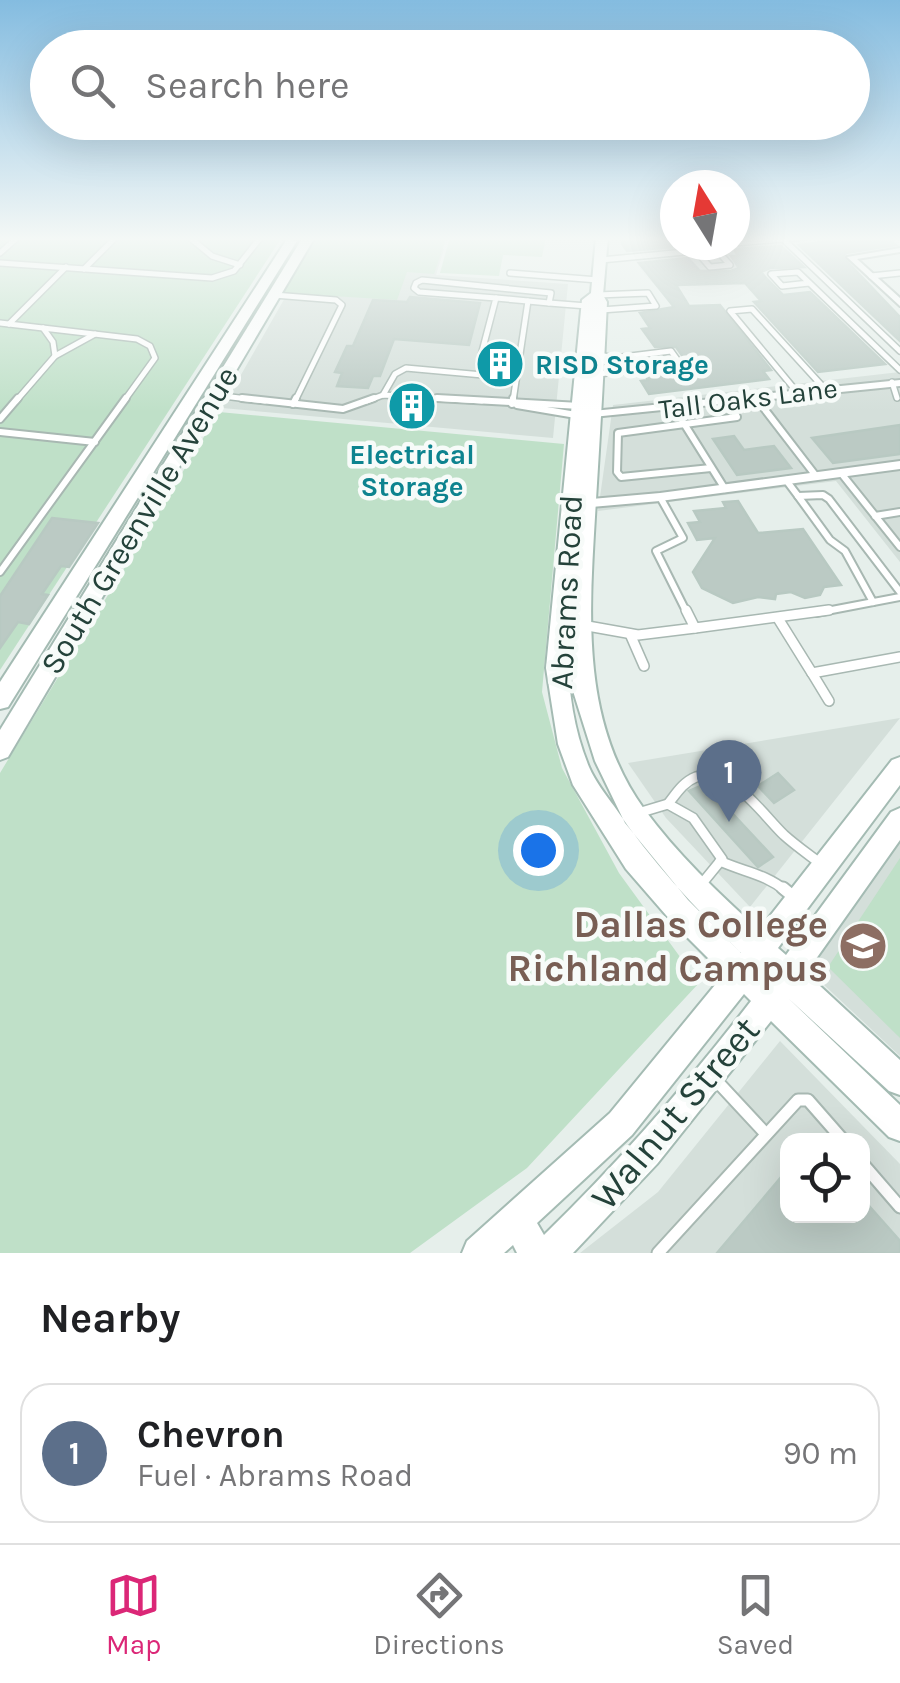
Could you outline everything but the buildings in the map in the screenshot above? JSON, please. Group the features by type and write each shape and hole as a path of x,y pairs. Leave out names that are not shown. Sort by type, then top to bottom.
{"main road":[{"name":"South Greenville Avenue","path":"0,750 205,394 257,295"},
{"name":"South Greenville Avenue","path":"0,700 274,295"},
{"name":"Abrams Road","path":"585,412 598,374 596,298"},
{"name":"Abrams Road","path":"596,298 569,623 558,695 581,777 635,860 681,914 751,962"},
{"name":"Abrams Road","path":"569,623 584,692 606,760 634,815 751,962 900,1126"},
{"name":"Walnut Street","path":"479,1253 621,1124 900,767"},
{"name":"Walnut Street","path":"549,1253 637,1167 778,988 900,820"},
{"name":"Abrams Road","path":"778,988 900,1080"},
{"path":"517,1222 536,1253"}],"street":[{"name":"Tall Oaks Lane","path":"585,412 896,382"},
{"path":"578,504 900,465"}],"lane":[{"path":"4,323 34,295"},
{"path":"280,295 336,300 342,306 293,404"},
{"path":"475,295 548,303 622,295"},
{"path":"548,303 550,295"},
{"path":"587,295 656,306 650,295"},
{"path":"823,295 900,370"},
{"path":"841,295 900,352"},
{"path":"479,363 496,298"},
{"path":"512,404 528,300"},
{"path":"797,392 730,311 752,308 824,389"},
{"path":"0,572 155,358 150,346 138,339 4,323"},
{"path":"43,328 51,337 56,356"},
{"path":"0,420 56,356 95,334"},
{"path":"598,374 681,365 670,351 614,358 599,355"},
{"path":"383,394 396,374 406,368 516,378"},
{"path":"896,382 897,398"},
{"path":"205,394 343,409 383,394 585,412"},
{"path":"755,397 816,476"},
{"path":"711,468 628,479 618,474 619,432 737,417 728,400"},
{"path":"672,406 724,488"},
{"path":"0,432 94,442"},
{"path":"841,473 900,547"},
{"path":"786,480 830,540 844,551 873,602"},
{"path":"569,623 655,635 780,620 900,594 829,499 823,495 798,496"},
{"path":"660,497 682,538 656,551 696,628"},
{"path":"876,516 900,512"},
{"path":"780,620 828,701"},
{"path":"630,634 644,666"},
{"path":"812,673 900,657"},
{"path":"634,815 668,804 680,784 690,778 701,774 722,778 740,789 784,835 824,867"},
{"path":"668,804 692,818 721,856 697,891"},
{"path":"720,861 744,872 768,876 798,900"},
{"path":"711,1074 766,1134"},
{"path":"658,1253 798,1100 808,1100 837,1133"},
{"path":"870,1172 900,1206"}],"shaded area":[{"path":"286,295 567,295 553,438 222,408"},
{"path":"900,372 900,562 836,481 598,511 613,405"},
{"path":"900,718 750,907 666,818 628,763"},
{"name":"Dallas College Richland Campus","path":"900,839 900,1056 822,983 816,964 834,928"},
{"path":"780,1041 870,1133 780,1133 780,1223 870,1223 870,1133 900,1164 900,1253 580,1253 658,1192"}],"green space":[{"path":"0,295 244,295 0,670"},
{"path":"323,295 399,295 397,300"},
{"path":"219,412 564,444 542,692 562,768 619,873 699,983 527,1168 410,1253 0,1253 0,773"},
{"name":"Dallas College Richland Campus","path":"900,858 900,1038 828,967"}],"place":[{"name":"RISD Storage","path":"500,364"},
{"name":"Electrical Storage","path":"412,406"},
{"name":"Chevron","path":"729,822"},
{"name":"Dallas College Richland Campus","path":"863,946"}]}
